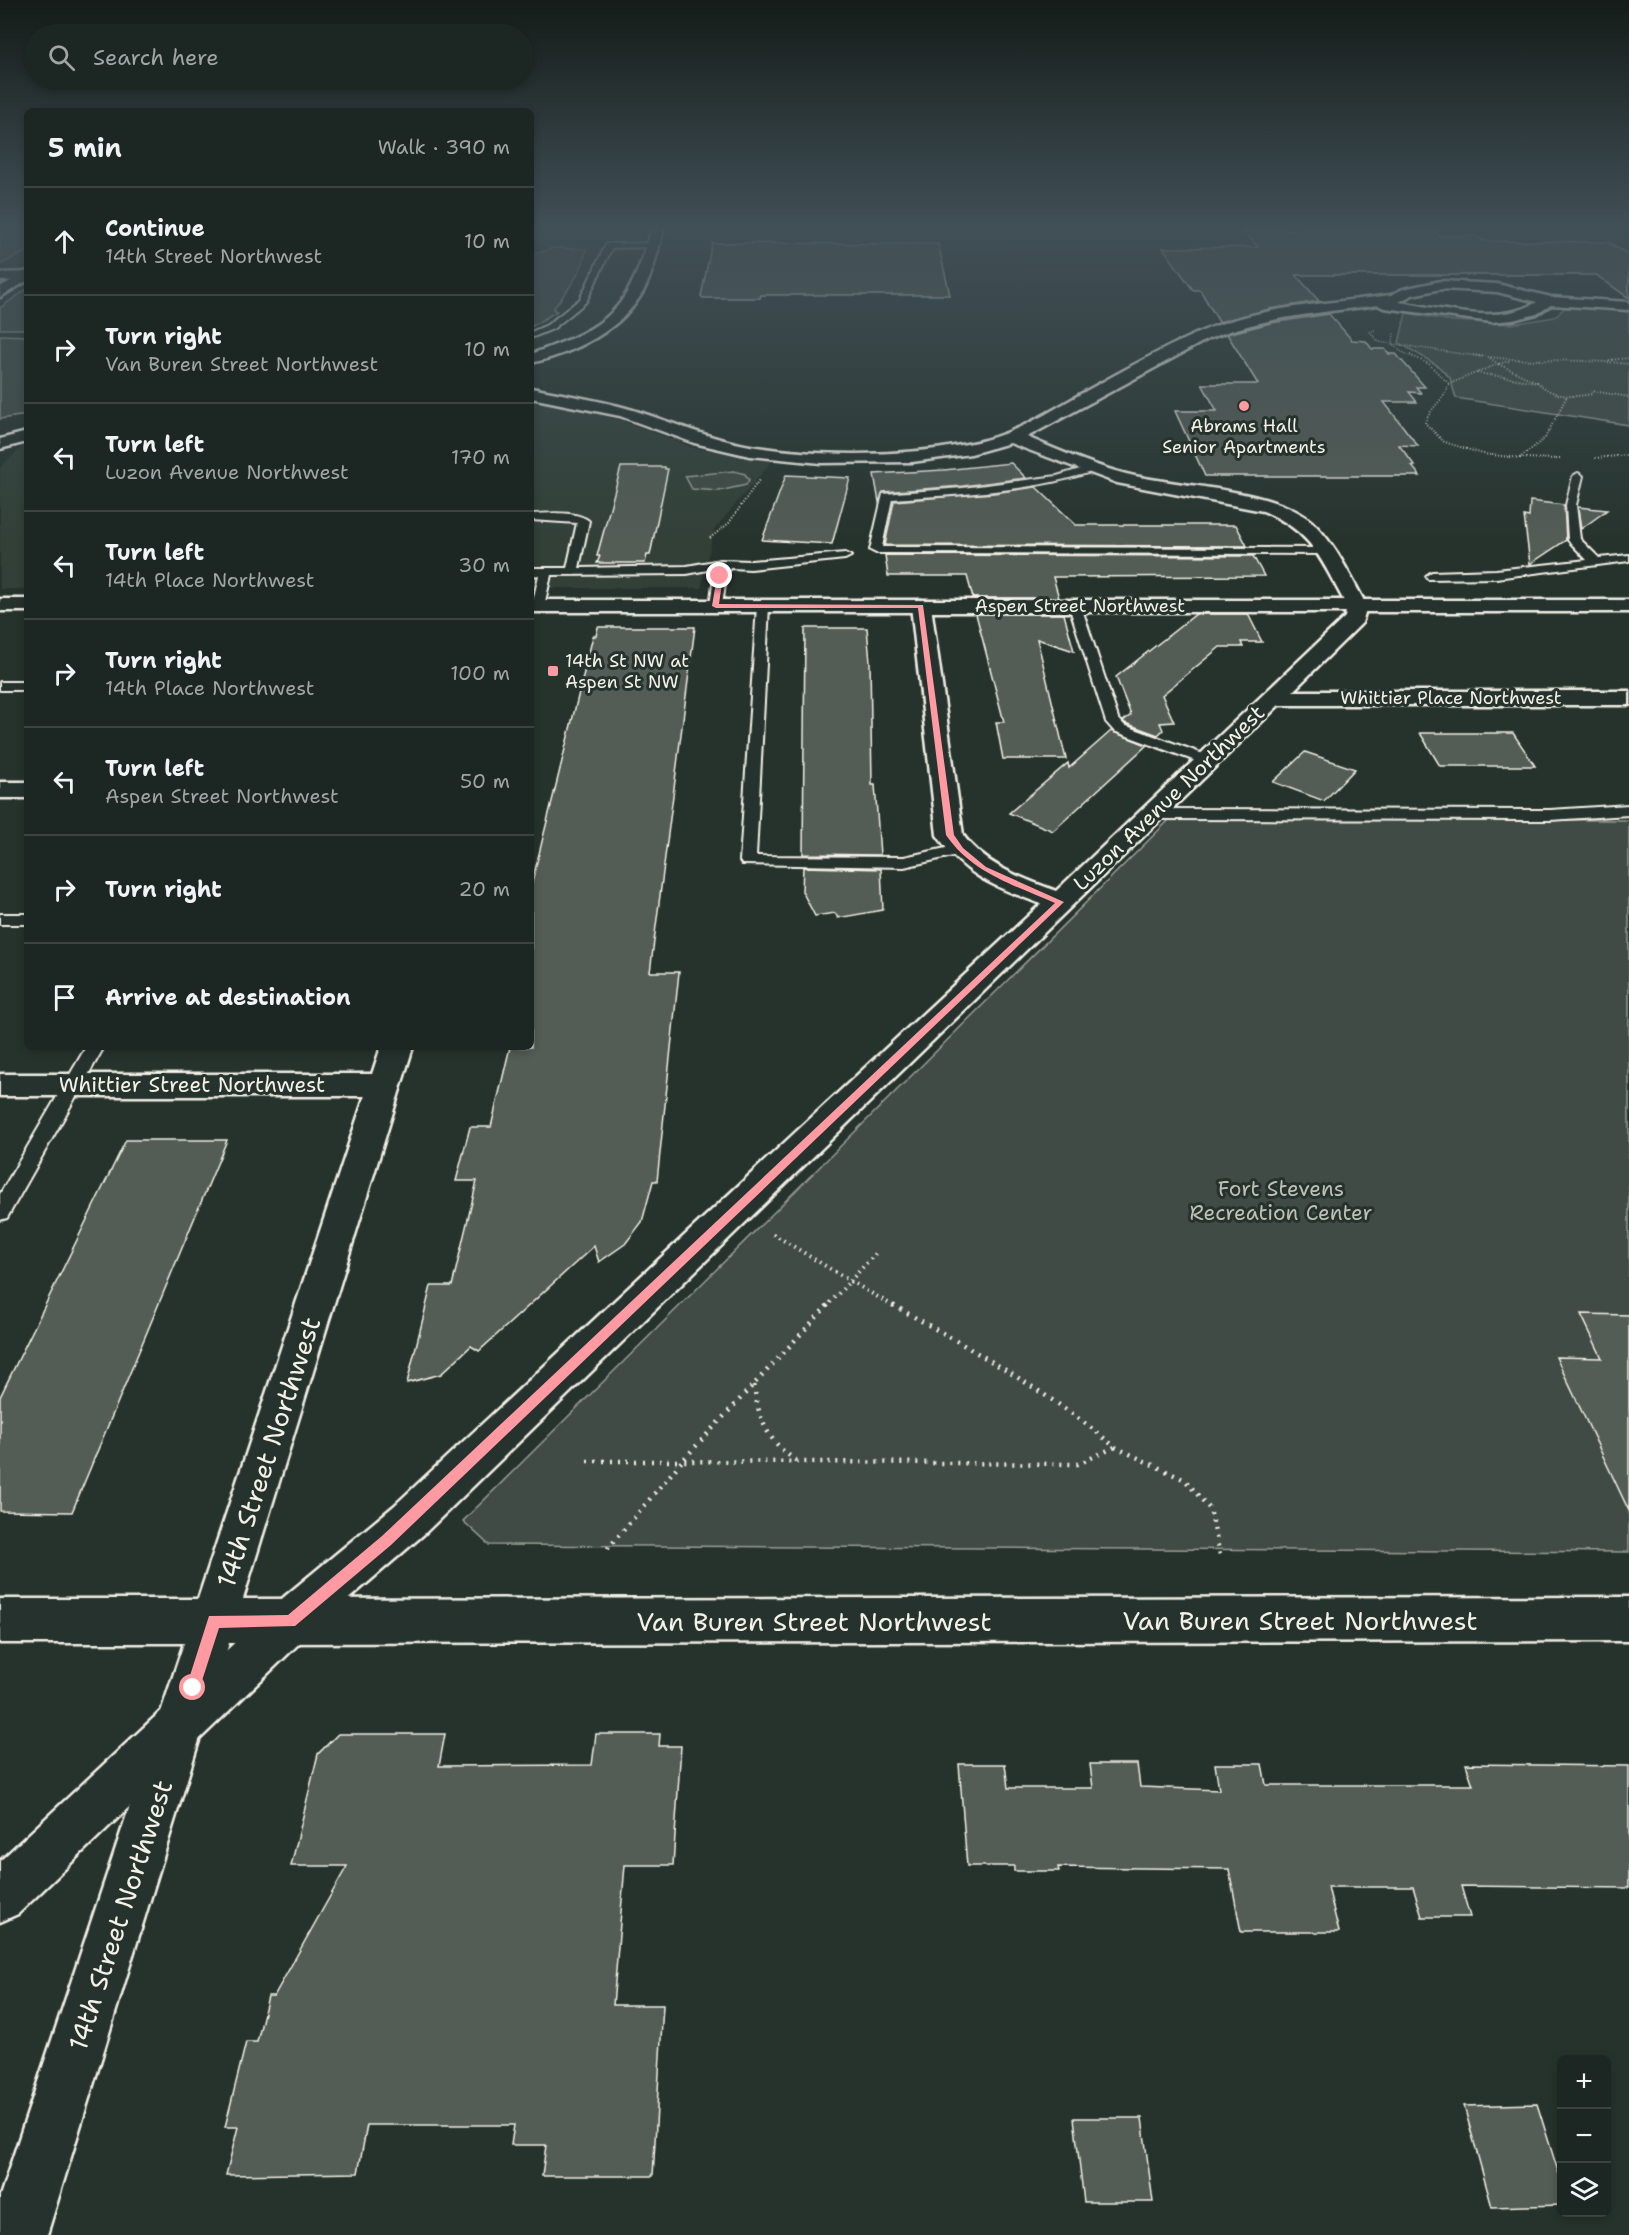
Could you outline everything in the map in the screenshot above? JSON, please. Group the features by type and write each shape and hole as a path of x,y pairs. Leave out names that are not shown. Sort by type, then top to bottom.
{"street":[{"path":"534,358 594,332"},
{"path":"534,393 572,399 626,413 717,444 798,457 848,459 912,457 971,449 1027,432 1087,397 1213,332"},
{"path":"1011,437 1090,469 1152,485 1247,502 1280,512 1304,525 1324,551 1357,606"},
{"path":"0,444 24,438"},
{"path":"0,605 24,605"},
{"name":"Aspen Street Northwest","path":"535,606 1629,606"},
{"path":"921,606 948,827 954,843 991,873 1060,902"},
{"name":"Luzon Avenue Northwest","path":"0,1896 290,1621 409,1520 1209,761 1355,619 1357,606"},
{"name":"Whittier Place Northwest","path":"1273,698 1629,698"},
{"path":"0,790 24,790"},
{"name":"Whittier Street Northwest","path":"0,1085 74,1085 391,1066"},
{"name":"14th Street Northwest","path":"17,2235 391,1066"},
{"name":"Van Buren Street Northwest","path":"0,1621 1629,1619"}],"lane":[{"path":"1090,469 1058,479 963,491 887,496 876,550 1324,551"},
{"path":"1578,476 1571,505 1574,540 1597,563"},
{"path":"534,517 574,518 583,521 572,572"},
{"path":"534,572 687,570 726,564 751,565 845,556"},
{"path":"1432,576 1496,574 1629,558"},
{"path":"716,606 720,576 726,564"},
{"path":"535,606 546,573"},
{"path":"763,606 748,861 904,862 960,850"},
{"path":"1075,606 1111,719 1119,728 1209,761"},
{"path":"0,686 24,686"},
{"path":"1153,814 1550,815 1629,810"},
{"path":"0,919 24,919"},
{"path":"0,1212 93,1050"}],"path":[{"path":"1449,384 1429,364 1400,351 1393,344 1511,361 1629,358"},
{"path":"1490,358 1537,382 1542,388 1566,396 1592,394 1593,391 1629,397"},
{"path":"1602,360 1629,364"},
{"path":"1449,384 1511,361"},
{"path":"1476,373 1537,382"},
{"path":"1449,384 1448,394 1426,415 1425,423 1444,442 1483,454 1562,459"},
{"path":"1520,458 1545,438 1566,396"},
{"path":"1590,458 1629,456"},
{"path":"703,542 729,523 760,479"},
{"path":"772,1234 956,1341 1079,1417 1115,1447 1185,1480 1210,1509 1220,1555"},
{"path":"605,1552 682,1461 878,1251"},
{"path":"754,1384 755,1400 764,1428 782,1450 800,1462"},
{"path":"587,1461 1078,1464 1115,1447"}],"shaded area":[{"path":"534,401 620,420 694,448 772,461 714,530 701,588 534,588"},
{"path":"24,447 24,589 0,589 0,467"}],"green space":[{"path":"1401,332 1629,332 1629,425 1456,398 1450,378 1437,365 1399,343"},
{"path":"0,335 24,336 24,415 0,419"},
{"path":"734,471 745,474 749,480 746,485 719,491 692,489 685,476"},
{"name":"Fort Stevens Recreation Center","path":"1170,819 1629,820 1629,1552 489,1545 463,1521"}],"building":[{"name":"Abrams Hall Senior Apartments","path":"1345,332 1352,340 1366,341 1372,349 1385,349 1389,354 1396,354 1425,387 1416,387 1421,393 1409,392 1417,402 1384,402 1418,446 1399,445 1420,476 1205,476 1175,411 1217,411 1202,384 1258,384 1227,334"},
{"path":"1011,463 1026,478 963,486 883,492 879,502 874,474"},
{"path":"621,467 665,467 668,469 650,555 647,555 645,563 597,563 600,556 597,556"},
{"path":"786,475 850,478 832,544 762,540"},
{"path":"1036,487 1076,525 1236,525 1247,546 885,545 894,501 994,493"},
{"path":"1530,501 1564,505 1566,540 1530,564 1524,516 1529,517"},
{"path":"1578,507 1607,510 1581,529"},
{"path":"885,555 1253,556 1264,576 1053,577 1059,598 973,598 967,576 888,576"},
{"path":"976,614 1064,614 1074,651 1037,639 1066,759 1003,759 996,722 1004,722"},
{"path":"1196,614 1248,614 1262,642 1241,642 1243,647 1220,647 1162,695 1174,722 1160,723 1163,730 1158,735 1125,723 1123,721 1131,715 1116,677"},
{"path":"598,627 695,627 650,972 679,972 657,1181 653,1181 642,1222 625,1244 599,1262 594,1246 479,1351 471,1346 441,1374 407,1383 431,1286 452,1286 477,1181 456,1181 470,1127 491,1127 509,1050 534,1050 534,874 593,636 596,636"},
{"path":"805,628 867,628 870,662 872,785 875,785 880,855 803,854"},
{"path":"1111,731 1147,745 1053,831 1009,813 1068,763 1069,768"},
{"path":"1420,733 1513,733 1535,766 1440,766"},
{"path":"1305,752 1355,769 1324,801 1273,782"},
{"path":"803,867 881,869 883,910 838,918 835,913 815,916 802,891"},
{"path":"126,1140 227,1140 72,1512 0,1511 0,1397"},
{"path":"1581,1314 1629,1315 1629,1511 1556,1357 1602,1358"},
{"path":"338,1734 445,1734 439,1766 592,1765 596,1734 660,1734 659,1746 681,1746 673,1865 625,1865 613,2005 663,2005 653,2176 542,2176 546,2145 511,2145 514,2125 367,2125 358,2173 226,2175 238,2127 225,2127 246,2042 257,2042 268,1996 274,1996 347,1866 291,1866 318,1754"},
{"path":"959,1764 1005,1764 1008,1788 1093,1788 1090,1764 1137,1764 1140,1787 1219,1790 1215,1764 1262,1764 1266,1785 1473,1785 1466,1764 1629,1766 1629,1888 1461,1886 1470,1917 1422,1917 1413,1887 1328,1887 1339,1932 1241,1932 1229,1869 1058,1867 1059,1871 1014,1871 1014,1866 967,1866"},
{"path":"1537,2104 1557,2168 1557,2205 1492,2207 1464,2106"},
{"path":"1074,2118 1142,2118 1153,2202 1084,2202"}],"place":[{"name":"Abrams Hall Senior Apartments","path":"1244,406"},
{"name":"14th St NW at Aspen St NW","path":"553,671"}],"route":[{"path":"193,1688 214,1621 290,1621 387,1541 1060,902 1000,878 983,868 968,858 950,835 921,606 716,606 720,576"}]}
